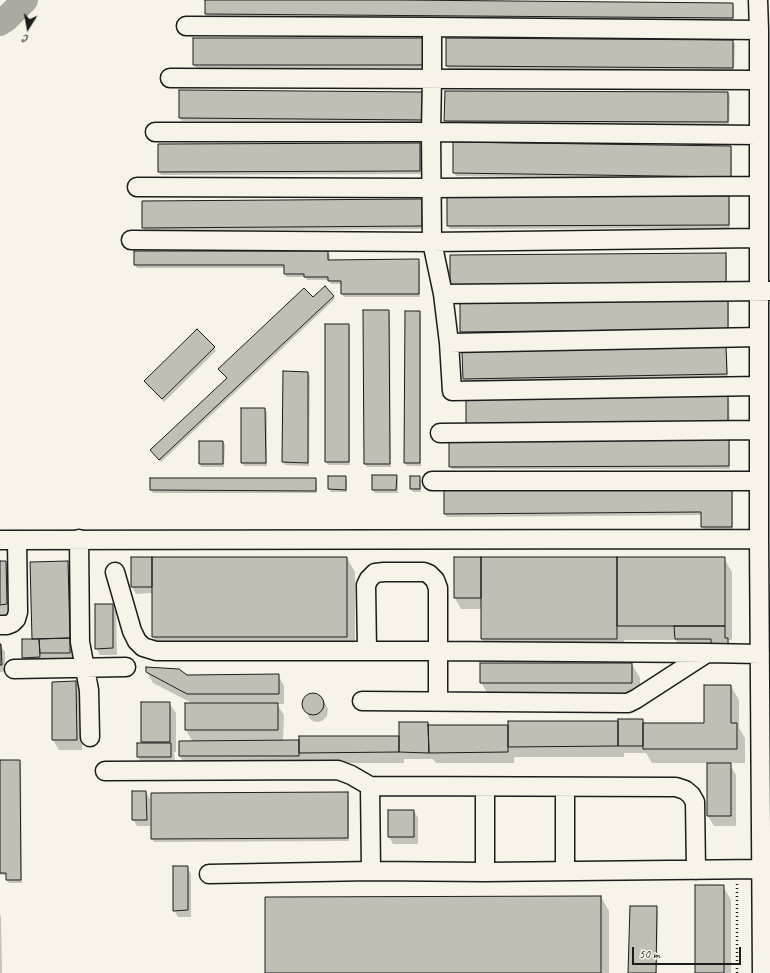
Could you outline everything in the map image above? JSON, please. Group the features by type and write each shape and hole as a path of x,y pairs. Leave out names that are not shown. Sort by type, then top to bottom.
{"street":[{"path":"758,0 759,186 764,291 759,337 759,539 765,616 763,646 762,973"},
{"path":"186,26 758,30"},
{"path":"432,27 432,242 442,294 449,343 452,390 759,386"},
{"path":"170,78 758,80"},
{"path":"155,132 431,132 759,135"},
{"path":"137,187 431,188 759,186"},
{"path":"131,240 432,242 762,232"},
{"path":"442,294 764,291"},
{"path":"449,343 759,337"},
{"path":"440,433 759,430"},
{"path":"432,481 759,481"},
{"path":"0,625 12,623 16,619 18,612 9,540 759,539"},
{"path":"79,540 80,642 89,690 90,737"},
{"path":"115,572 132,631 137,641 143,647 156,651 438,651 707,654 763,646"},
{"path":"367,651 366,585 369,579 375,573 384,572 424,572 430,574 435,580 438,588 438,701"},
{"path":"362,701 628,703 707,654"},
{"path":"14,668 126,667"},
{"path":"105,770 338,770 351,775 370,786 676,787 685,790 691,795 695,802 696,870"},
{"path":"370,786 371,871"},
{"path":"485,787 485,872"},
{"path":"565,787 565,871"},
{"path":"209,874 371,871 485,872 762,869"}],"path":[{"path":"737,870 737,973"}],"building":[{"path":"205,0 733,3 733,18 205,14"},
{"path":"193,38 424,38 424,65 193,65"},
{"path":"446,38 733,40 733,68 446,66"},
{"path":"179,90 424,92 424,120 179,118"},
{"path":"445,91 728,92 728,122 444,121"},
{"path":"453,142 731,146 731,177 453,173"},
{"path":"420,143 420,171 158,172 158,144"},
{"path":"729,196 729,225 447,226 447,197"},
{"path":"422,199 422,226 142,228 142,201"},
{"path":"134,251 328,251 328,260 419,259 419,294 341,294 341,281 328,281 328,277 304,277 304,274 284,274 284,265 134,265"},
{"path":"726,253 726,284 450,287 450,255"},
{"path":"325,286 334,296 159,460 150,450 227,378 218,369 304,288 313,297"},
{"path":"728,299 728,329 460,332 460,302"},
{"path":"363,310 389,310 390,464 364,464"},
{"path":"405,311 420,311 420,463 404,463"},
{"path":"325,324 349,324 349,462 325,462"},
{"path":"197,329 215,347 162,399 144,381"},
{"path":"726,347 727,374 463,379 462,352"},
{"path":"283,371 308,372 308,463 282,462"},
{"path":"728,394 728,422 466,425 466,397"},
{"path":"241,408 265,408 266,463 241,463"},
{"path":"449,438 729,438 729,466 449,467"},
{"path":"199,441 223,441 223,464 199,464"},
{"path":"372,475 397,475 396,490 372,490"},
{"path":"328,476 346,476 346,490 328,489"},
{"path":"410,476 420,476 420,489 410,489"},
{"path":"150,478 316,478 316,491 150,490"},
{"path":"732,485 732,527 701,527 701,512 444,514 444,487"},
{"path":"131,557 152,557 152,587 131,587"},
{"path":"152,557 347,557 347,637 152,637"},
{"path":"454,557 481,557 481,598 454,598"},
{"path":"481,557 617,557 617,639 481,639"},
{"path":"617,557 725,557 725,626 617,626"},
{"path":"0,561 6,561 7,604 0,605"},
{"path":"68,561 70,638 32,639 30,562"},
{"path":"95,604 113,604 113,648 95,649"},
{"path":"674,626 725,626 725,638 728,638 728,646 711,646 711,639 675,639"},
{"path":"70,638 70,653 40,653 39,639"},
{"path":"22,639 39,639 40,657 22,658"},
{"path":"1,644 2,665 0,665"},
{"path":"480,663 632,663 632,683 480,683"},
{"path":"146,667 179,669 187,675 279,674 279,694 187,694 146,672"},
{"path":"76,681 77,740 52,740 52,682"},
{"path":"704,685 731,685 731,723 737,723 737,749 643,749 643,723 704,723"},
{"path":"309,693 317,693 324,700 324,708 317,715 309,715 302,708 302,700"},
{"path":"141,702 170,702 170,742 141,742"},
{"path":"185,703 278,703 278,730 185,730"},
{"path":"618,719 643,719 643,746 618,746"},
{"path":"508,721 618,721 618,746 508,747"},
{"path":"399,722 428,722 429,753 399,752"},
{"path":"428,725 508,725 508,752 429,753"},
{"path":"299,736 399,736 399,752 299,753"},
{"path":"299,740 299,756 179,756 179,741"},
{"path":"137,743 171,743 171,757 137,757"},
{"path":"0,760 20,760 21,880 6,880 6,873 0,873"},
{"path":"707,763 731,763 731,816 707,816"},
{"path":"132,791 146,791 147,820 132,820"},
{"path":"348,792 348,838 151,839 151,793"},
{"path":"388,810 414,810 414,837 388,837"},
{"path":"173,866 188,866 188,910 173,911"},
{"path":"695,885 724,885 724,973 695,973"},
{"path":"601,896 601,973 265,973 265,897"},
{"path":"630,906 657,906 656,973 628,973"}],"waterway":[{"path":"0,23 25,0"}]}
